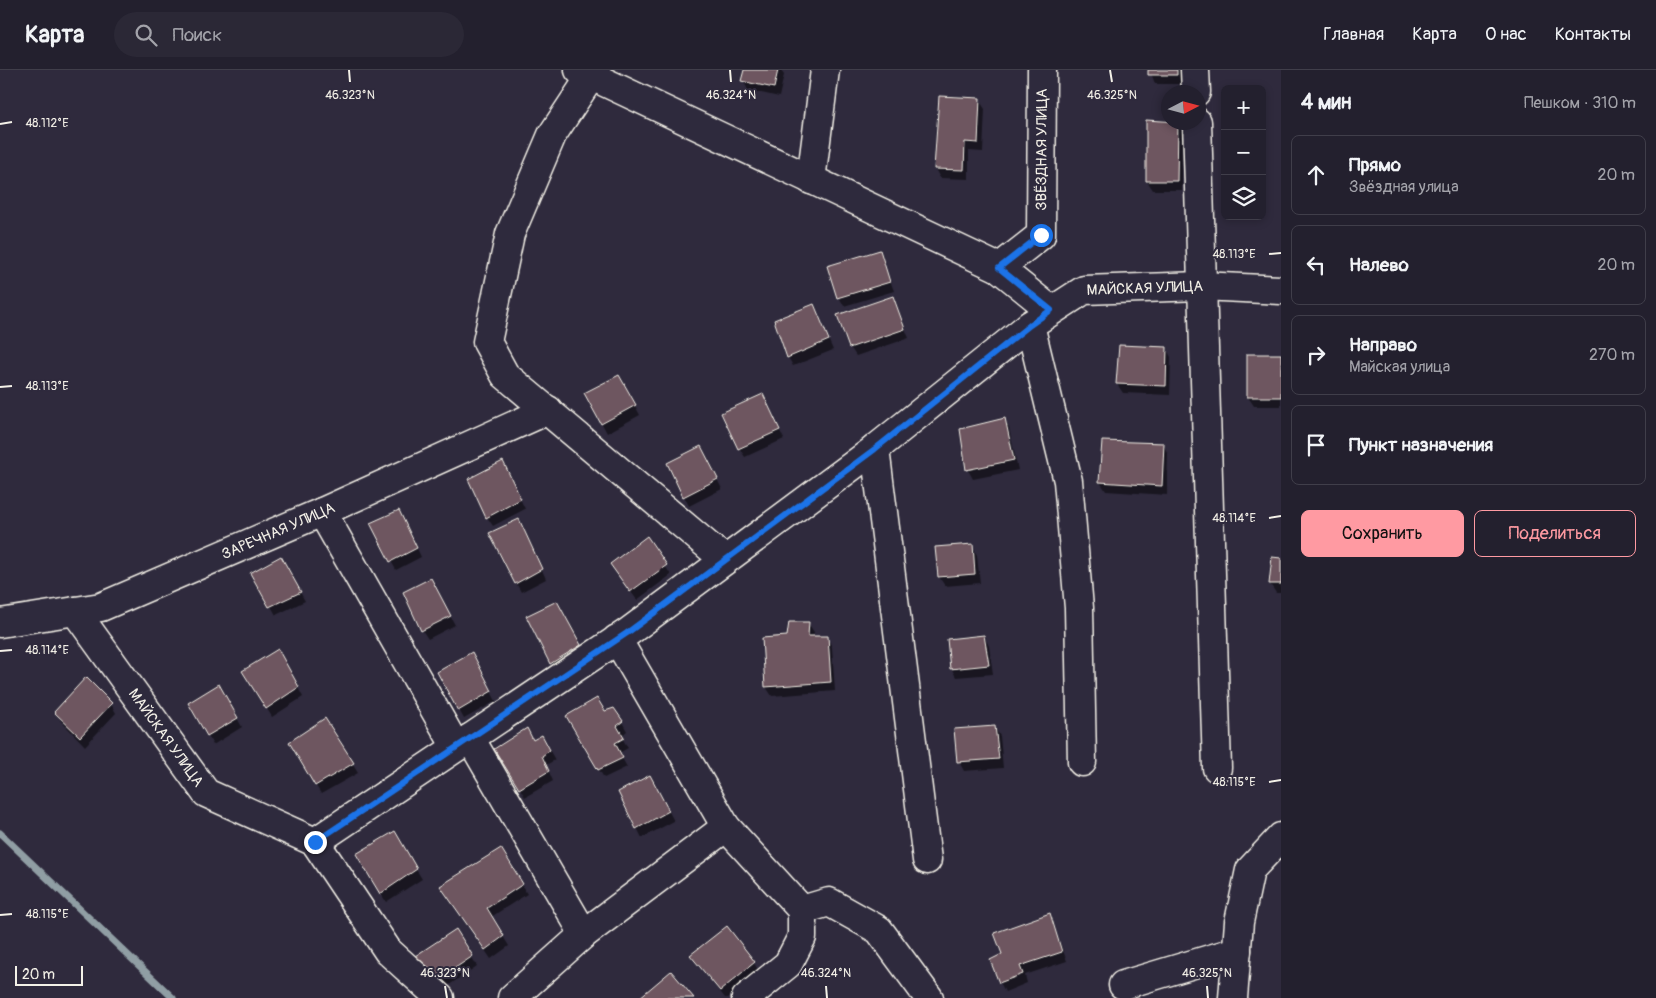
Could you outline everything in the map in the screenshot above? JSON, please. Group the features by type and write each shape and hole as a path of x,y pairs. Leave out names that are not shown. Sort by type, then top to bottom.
{"street":[{"path":"811,180 825,70"},
{"name":"ЗВЁЗДНАЯ УЛИЦА","path":"999,268 1041,235 1042,70"},
{"path":"1196,70 1196,85"},
{"path":"725,560 505,375 487,342 510,234 552,135 588,72 999,268 1040,318 1068,481 1079,608 1082,762"},
{"path":"1197,130 1217,768"},
{"name":"МАЙСКАЯ УЛИЦА","path":"76,611 206,793 315,842 618,639 875,449 1040,318 1084,290 1201,286 1281,290"},
{"name":"ЗАРЕЧНАЯ УЛИЦА","path":"0,624 101,607 322,512 548,410"},
{"path":"875,449 927,860"},
{"path":"322,512 463,742 584,934"},
{"path":"618,639 726,827 802,910 802,937 788,964 746,998"},
{"path":"512,998 584,934 726,827"},
{"path":"1233,998 1239,922 1250,870 1281,837"},
{"path":"315,842 388,951 440,998"},
{"path":"802,910 829,902 879,930 929,998"},
{"path":"1123,985 1236,950"}],"building":[{"path":"744,70 778,70 774,88 741,81"},
{"path":"1148,70 1177,70 1177,75 1148,75"},
{"path":"939,96 980,98 978,143 965,142 964,170 934,169"},
{"path":"1146,120 1161,121 1161,130 1178,130 1177,181 1146,181"},
{"path":"880,250 890,282 837,298 827,266"},
{"path":"893,296 905,329 849,348 837,315"},
{"path":"814,304 829,340 787,358 774,320"},
{"path":"1119,345 1167,347 1166,386 1116,384"},
{"path":"1247,354 1281,354 1281,397 1247,397"},
{"path":"619,375 636,405 601,424 584,393"},
{"path":"763,394 780,430 738,449 721,413"},
{"path":"1005,418 1014,460 966,470 960,429"},
{"path":"1102,441 1164,443 1162,486 1099,482"},
{"path":"701,446 718,479 683,497 667,463"},
{"path":"503,461 521,499 486,518 468,479"},
{"path":"399,510 417,548 390,562 370,523"},
{"path":"519,519 542,569 515,584 489,533"},
{"path":"647,536 667,565 630,592 610,564"},
{"path":"973,544 975,574 938,577 935,547"},
{"path":"281,556 301,592 269,607 250,573"},
{"path":"1272,557 1281,558 1281,584 1269,584"},
{"path":"431,578 451,616 421,631 403,592"},
{"path":"557,601 581,645 550,664 526,616"},
{"path":"789,622 809,622 808,636 828,636 831,682 765,687 762,638 787,636"},
{"path":"984,635 989,665 950,669 947,639"},
{"path":"278,649 299,687 266,709 242,671"},
{"path":"472,652 492,691 458,711 437,672"},
{"path":"86,677 112,703 80,737 54,712"},
{"path":"219,684 238,718 207,736 188,703"},
{"path":"597,698 605,711 614,708 623,721 617,726 624,738 615,743 623,758 598,770 566,716"},
{"path":"325,718 354,763 315,786 289,742"},
{"path":"995,726 999,759 957,762 954,729"},
{"path":"527,728 533,740 542,735 550,750 542,756 549,771 519,789 494,749"},
{"path":"650,775 669,811 636,829 618,792"},
{"path":"395,831 417,869 380,894 356,854"},
{"path":"501,848 523,884 487,908 504,936 485,950 440,886"},
{"path":"1050,913 1062,952 1020,966 1023,974 999,983 990,960 1002,954 994,933"},
{"path":"727,926 755,962 720,991 690,955"},
{"path":"456,929 473,956 433,983 415,956"},
{"path":"671,971 694,998 639,998"}],"waterway":[{"path":"0,833 173,998"}],"route":[{"path":"315,842 627,633 875,449 1051,310 999,268 1041,235"}]}
